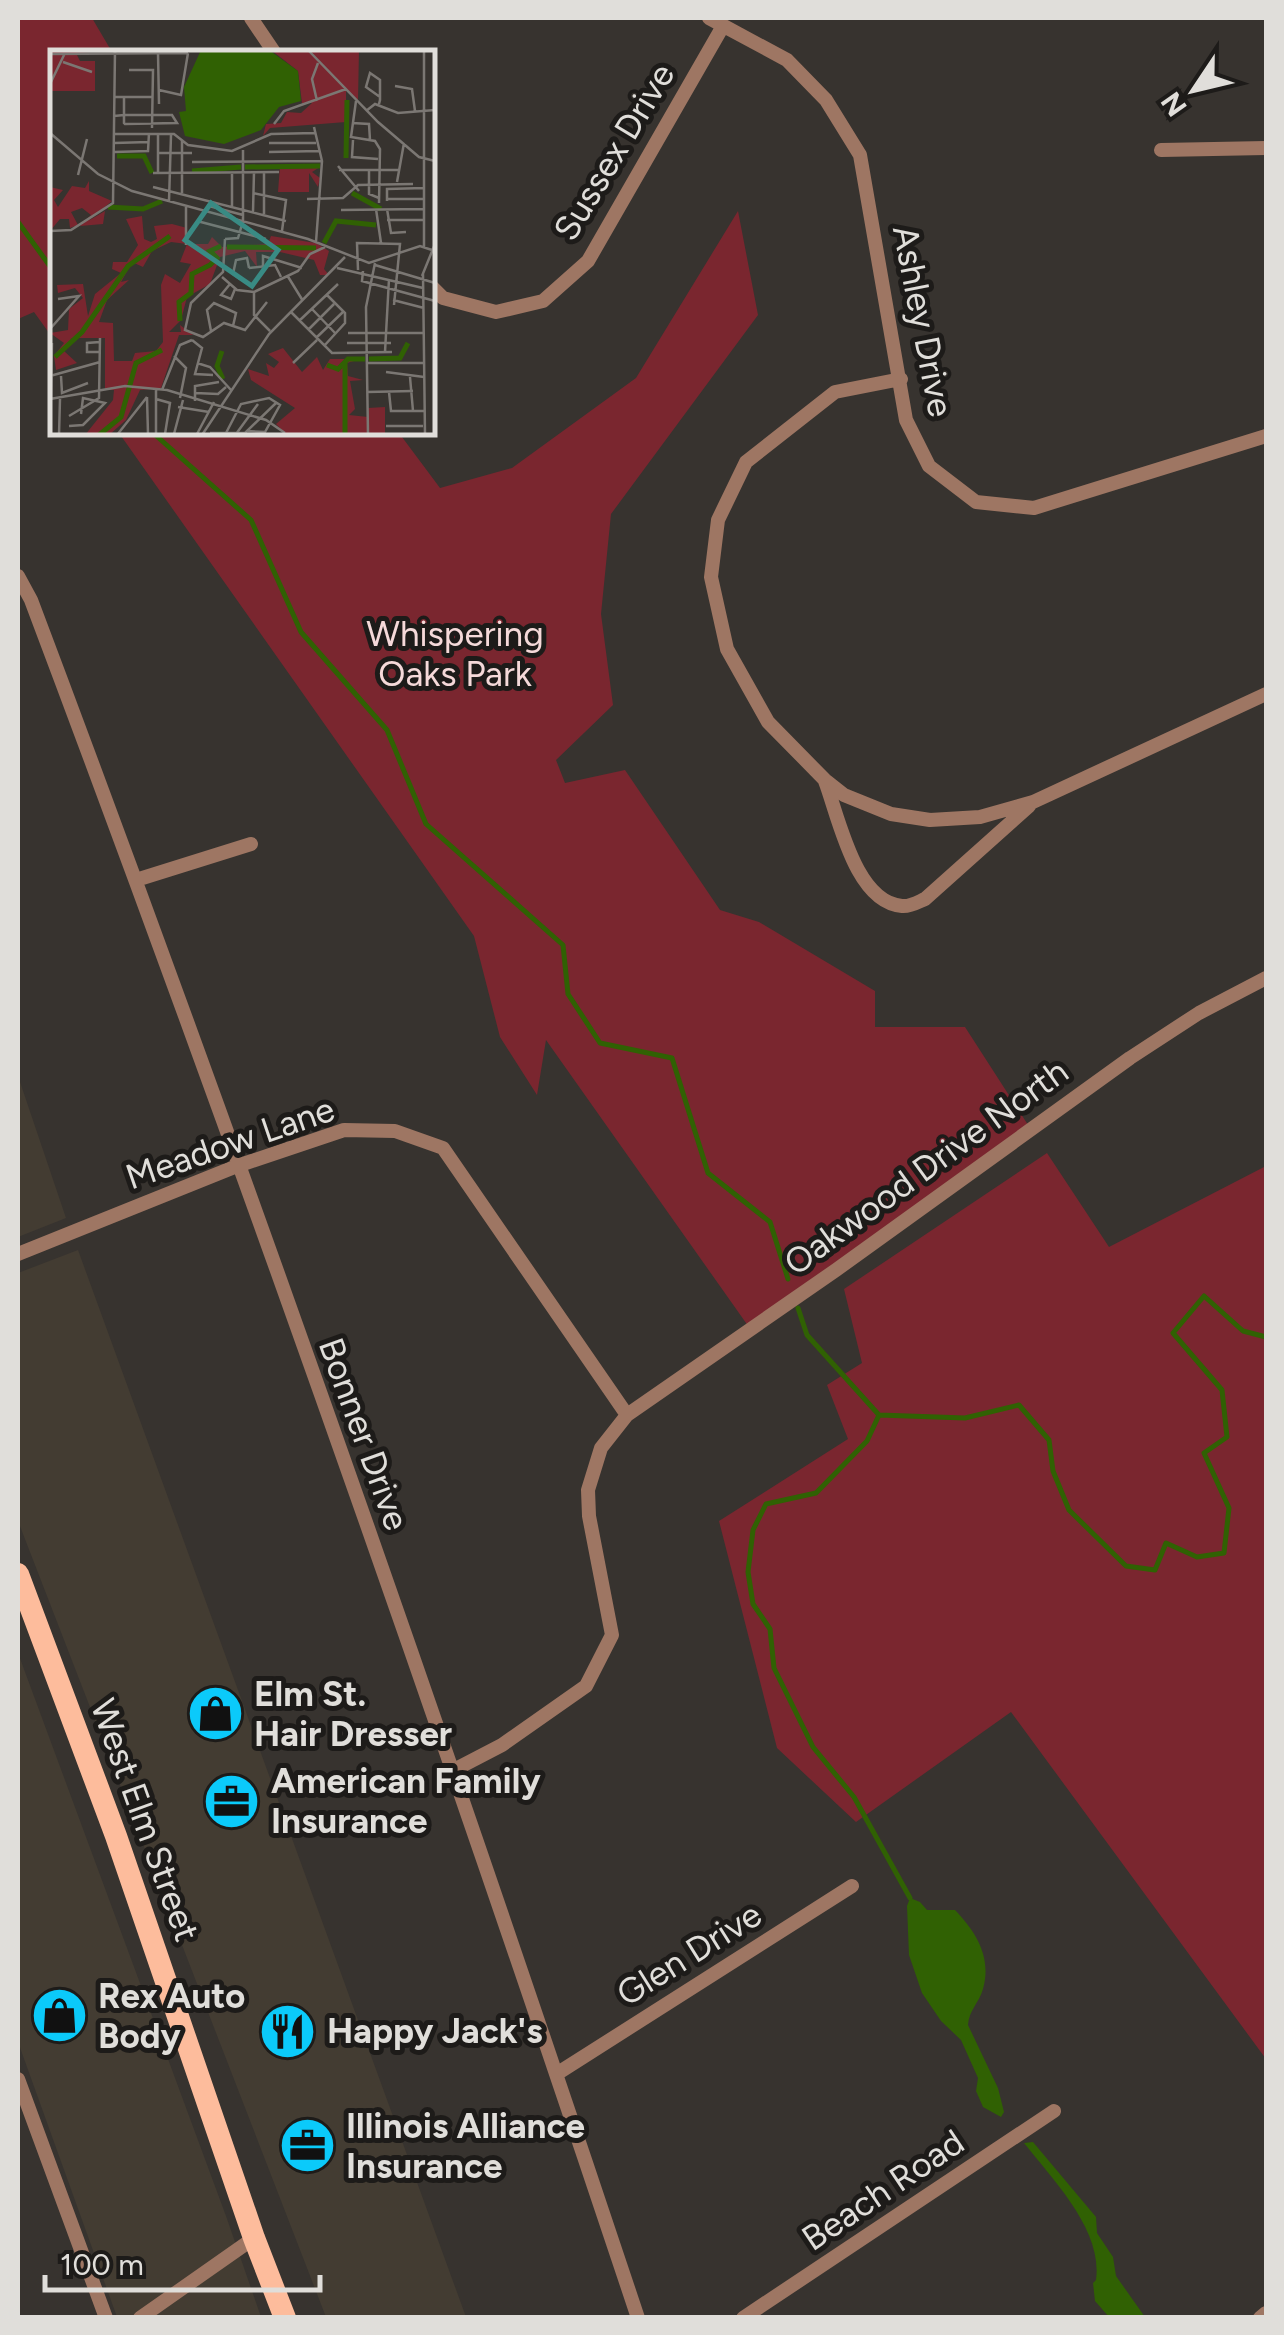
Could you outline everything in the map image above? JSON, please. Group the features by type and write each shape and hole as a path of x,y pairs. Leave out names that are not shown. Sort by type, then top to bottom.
{"main road":[{"name":"West Elm Street","path":"18,1574 116,1836 284,2318"}],"street":[{"path":"251,18 273,50"},
{"name":"Ashley Drive","path":"709,18 787,60 826,100 860,155 906,420 929,466 976,502 1034,508 1266,436"},
{"name":"Sussex Drive","path":"435,291 443,298 496,312 544,301 588,260 723,26"},
{"path":"1161,150 1266,148"},
{"path":"901,378 835,392 746,462 718,520 710,577 728,649 768,722 825,780 862,804 891,814 930,820 980,817 1033,802 1266,694"},
{"name":"Bonner Drive","path":"18,576 31,600 136,880 238,1166 558,2073 638,2318"},
{"path":"825,780 867,886 885,900 905,907 925,899 1033,802"},
{"path":"136,880 252,844"},
{"name":"Oakwood Drive North","path":"627,1414 836,1270 1130,1058 1198,1012 1266,978"},
{"name":"Meadow Lane","path":"18,1254 238,1166 344,1130 395,1130 444,1148 627,1414"},
{"path":"452,1771 502,1745 586,1686 612,1635 589,1516 588,1490 601,1448 627,1414"},
{"name":"Glen Drive","path":"558,2073 852,1886"},
{"path":"18,2079 106,2318"},
{"name":"Beach Road","path":"744,2318 1054,2111"},
{"path":"140,2318 254,2238"},
{"path":"1260,2318 1266,2313"}],"shaded area":[{"path":"18,1076 66,1218 18,1237"},
{"path":"78,1250 466,2317 326,2317 18,1521 18,1273"},
{"path":"18,1653 261,2317 117,2317 18,2042"},
{"path":"910,1898 927,1910 955,1910 980,1946 985,1977 968,2025 998,2088 1004,2112 1001,2117 983,2107 976,2091 978,2078 961,2040 941,2021 922,1993 909,1955"},
{"path":"1033,2142 1096,2217 1097,2233 1113,2257 1116,2276 1145,2317 1109,2317 1095,2301 1096,2261 1092,2243 1074,2207 1024,2143"}],"green space":[{"path":"18,18 92,18 111,50 50,50 50,334 34,312 18,319"},
{"name":"Whispering Oaks Park","path":"738,211 758,315 611,514 601,614 613,705 556,760 565,783 625,770 720,910 759,922 875,991 875,1027 965,1027 1030,1128 751,1330 546,1040 537,1095 500,1037 474,936 120,435 400,435 440,488 512,468 636,378"},
{"path":"1047,1153 1109,1247 1266,1166 1266,2059 1011,1712 856,1822 777,1748 719,1521 848,1439 827,1385 862,1363 844,1289"}],"waterway":[{"path":"18,222 50,266"},
{"path":"155,435 251,520 301,632 387,730 426,824 563,945 568,994 600,1043 672,1058 708,1173 770,1222 788,1279"},
{"path":"798,1308 807,1335 879,1415 965,1418 1019,1405 1049,1440 1053,1471 1069,1510 1126,1566 1155,1570 1166,1543 1197,1557 1224,1553 1229,1508 1204,1453 1227,1437 1222,1390 1173,1333 1204,1296 1243,1331 1266,1337"},
{"path":"879,1415 867,1441 816,1493 766,1504 753,1530 748,1572 753,1604 770,1629 774,1668 813,1747 854,1797 910,1898"}],"place":[{"name":"Elm St. Hair Dresser","path":"215,1714"},
{"name":"American Family Insurance","path":"232,1801"},
{"name":"Rex Auto Body","path":"59,2016"},
{"name":"Happy Jack's","path":"288,2031"},
{"name":"Illinois Alliance Insurance","path":"307,2146"}]}
